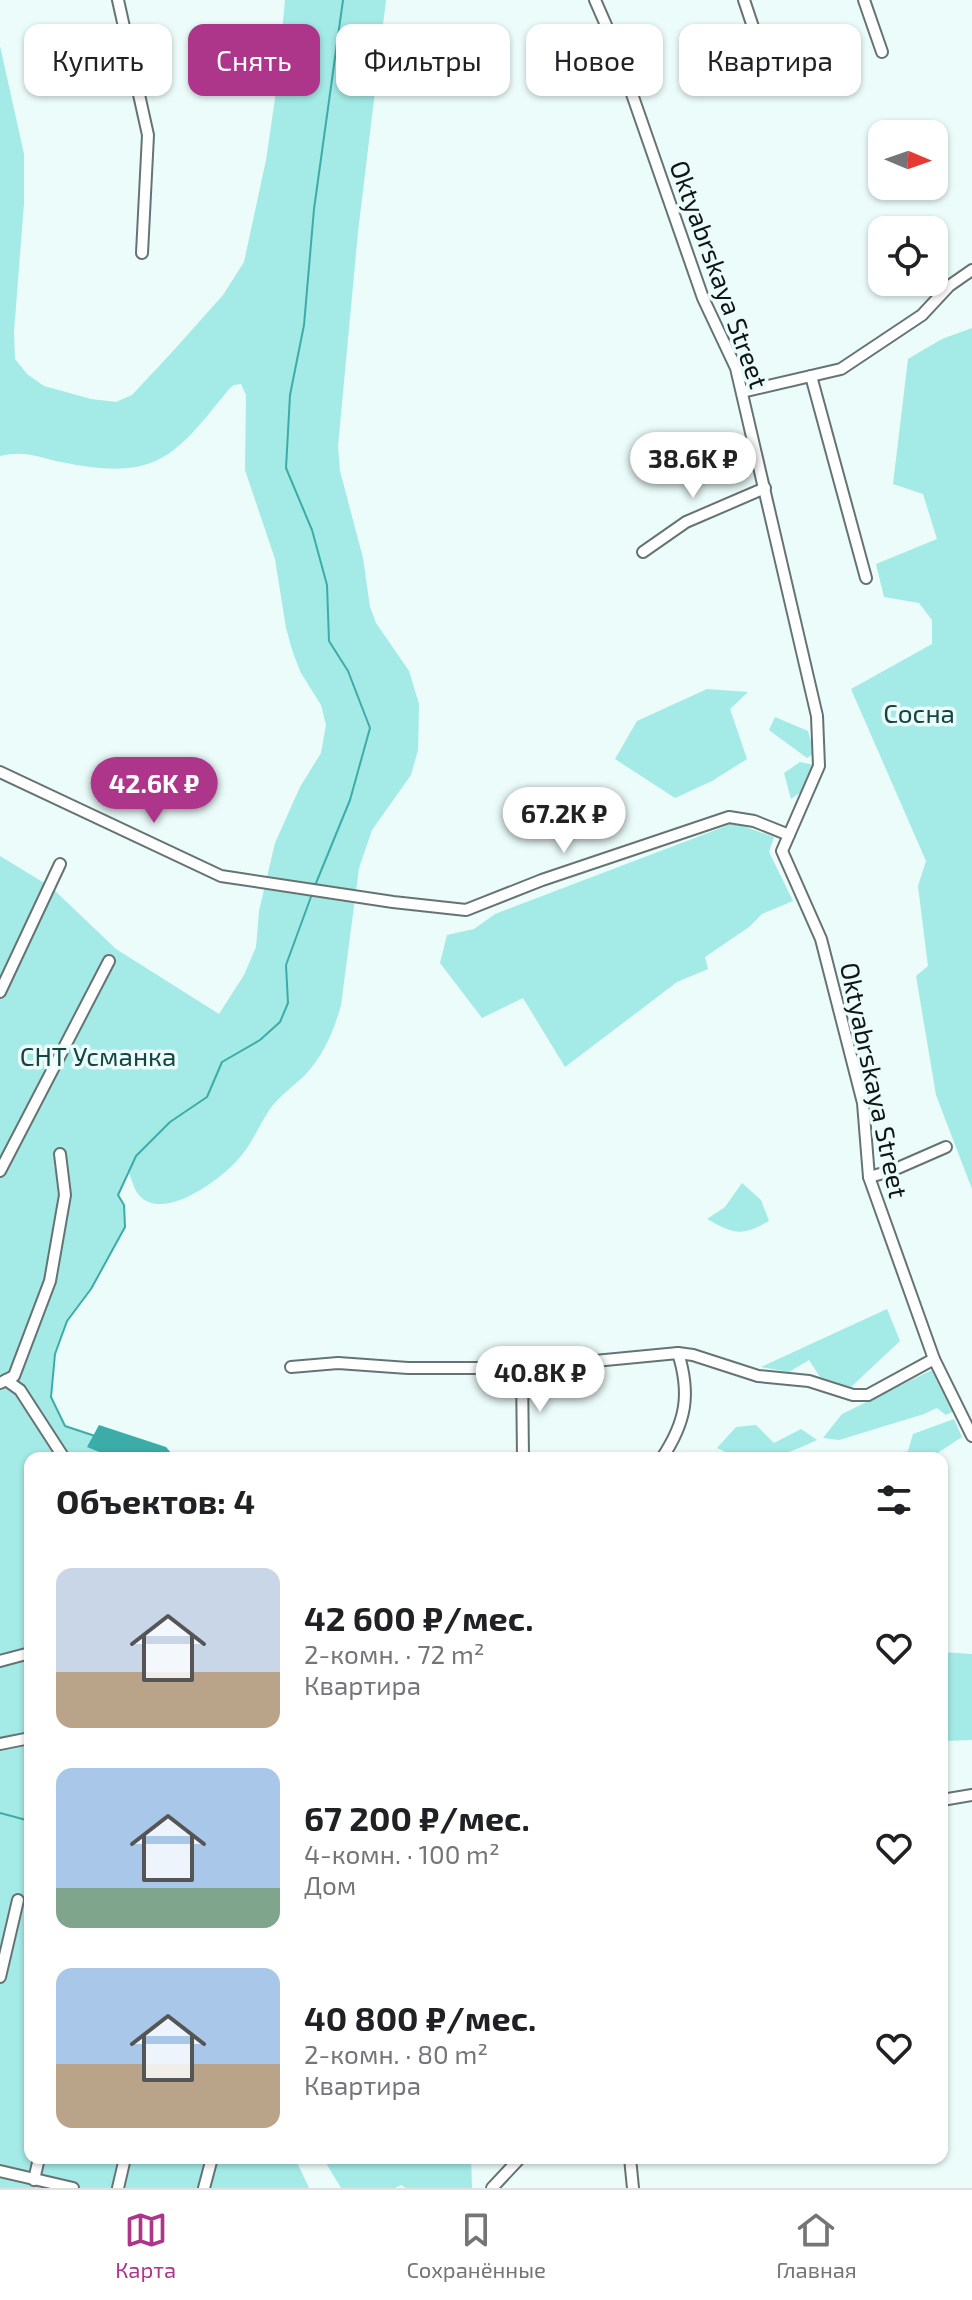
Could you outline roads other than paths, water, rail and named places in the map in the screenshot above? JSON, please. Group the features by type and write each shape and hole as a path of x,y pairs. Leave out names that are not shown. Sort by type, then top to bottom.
{"street":[{"path":"118,0 148,135 142,253"},
{"name":"Oktyabrskaya Street","path":"595,0 616,48 703,298 736,368 817,716 819,766 782,851 821,939 863,1103 869,1177 934,1359 972,1436"},
{"path":"744,0 752,24"},
{"path":"864,0 882,52"},
{"path":"742,392 841,369 922,315 949,286 972,270"},
{"path":"811,376 866,578"},
{"path":"643,552 686,522 765,488"},
{"path":"0,772 221,876 466,910 542,880 729,817 754,821 789,835"},
{"path":"0,992 60,864"},
{"path":"0,1171 109,961"},
{"path":"869,1177 946,1147"},
{"path":"3,1381 14,1376 50,1281 65,1195 60,1154"},
{"path":"666,1452 674,1440 685,1405 686,1380 678,1353"},
{"path":"291,1367 338,1363 408,1368 522,1368 678,1353 758,1376 809,1381 853,1395 868,1395 934,1359"},
{"path":"522,1368 523,1452"},
{"path":"3,1381 20,1390 60,1452"},
{"path":"0,1661 24,1655"},
{"path":"0,1744 24,1739"},
{"path":"948,1799 972,1795"},
{"path":"0,1977 18,1900"},
{"path":"34,2180 38,2164"},
{"path":"118,2188 124,2164"},
{"path":"204,2188 210,2164"},
{"path":"492,2188 514,2164"},
{"path":"631,2164 633,2188"},
{"path":"0,2171 73,2188"}],"waterway":[{"path":"314,888 350,800 370,728 348,671 329,641 327,585 312,530 286,468 290,395 304,325 314,209 343,0"},
{"path":"95,1436 65,1426 51,1397 55,1354 67,1321 91,1289 125,1227 124,1205 118,1195 136,1156 170,1122 207,1097 222,1062 260,1040 280,1022 288,1003 286,965 312,894"},
{"path":"0,1813 24,1819"}],"park label":[{"name":"Сосна","path":"919,712"},
{"name":"СНТ Усманка","path":"98,1055"}]}
